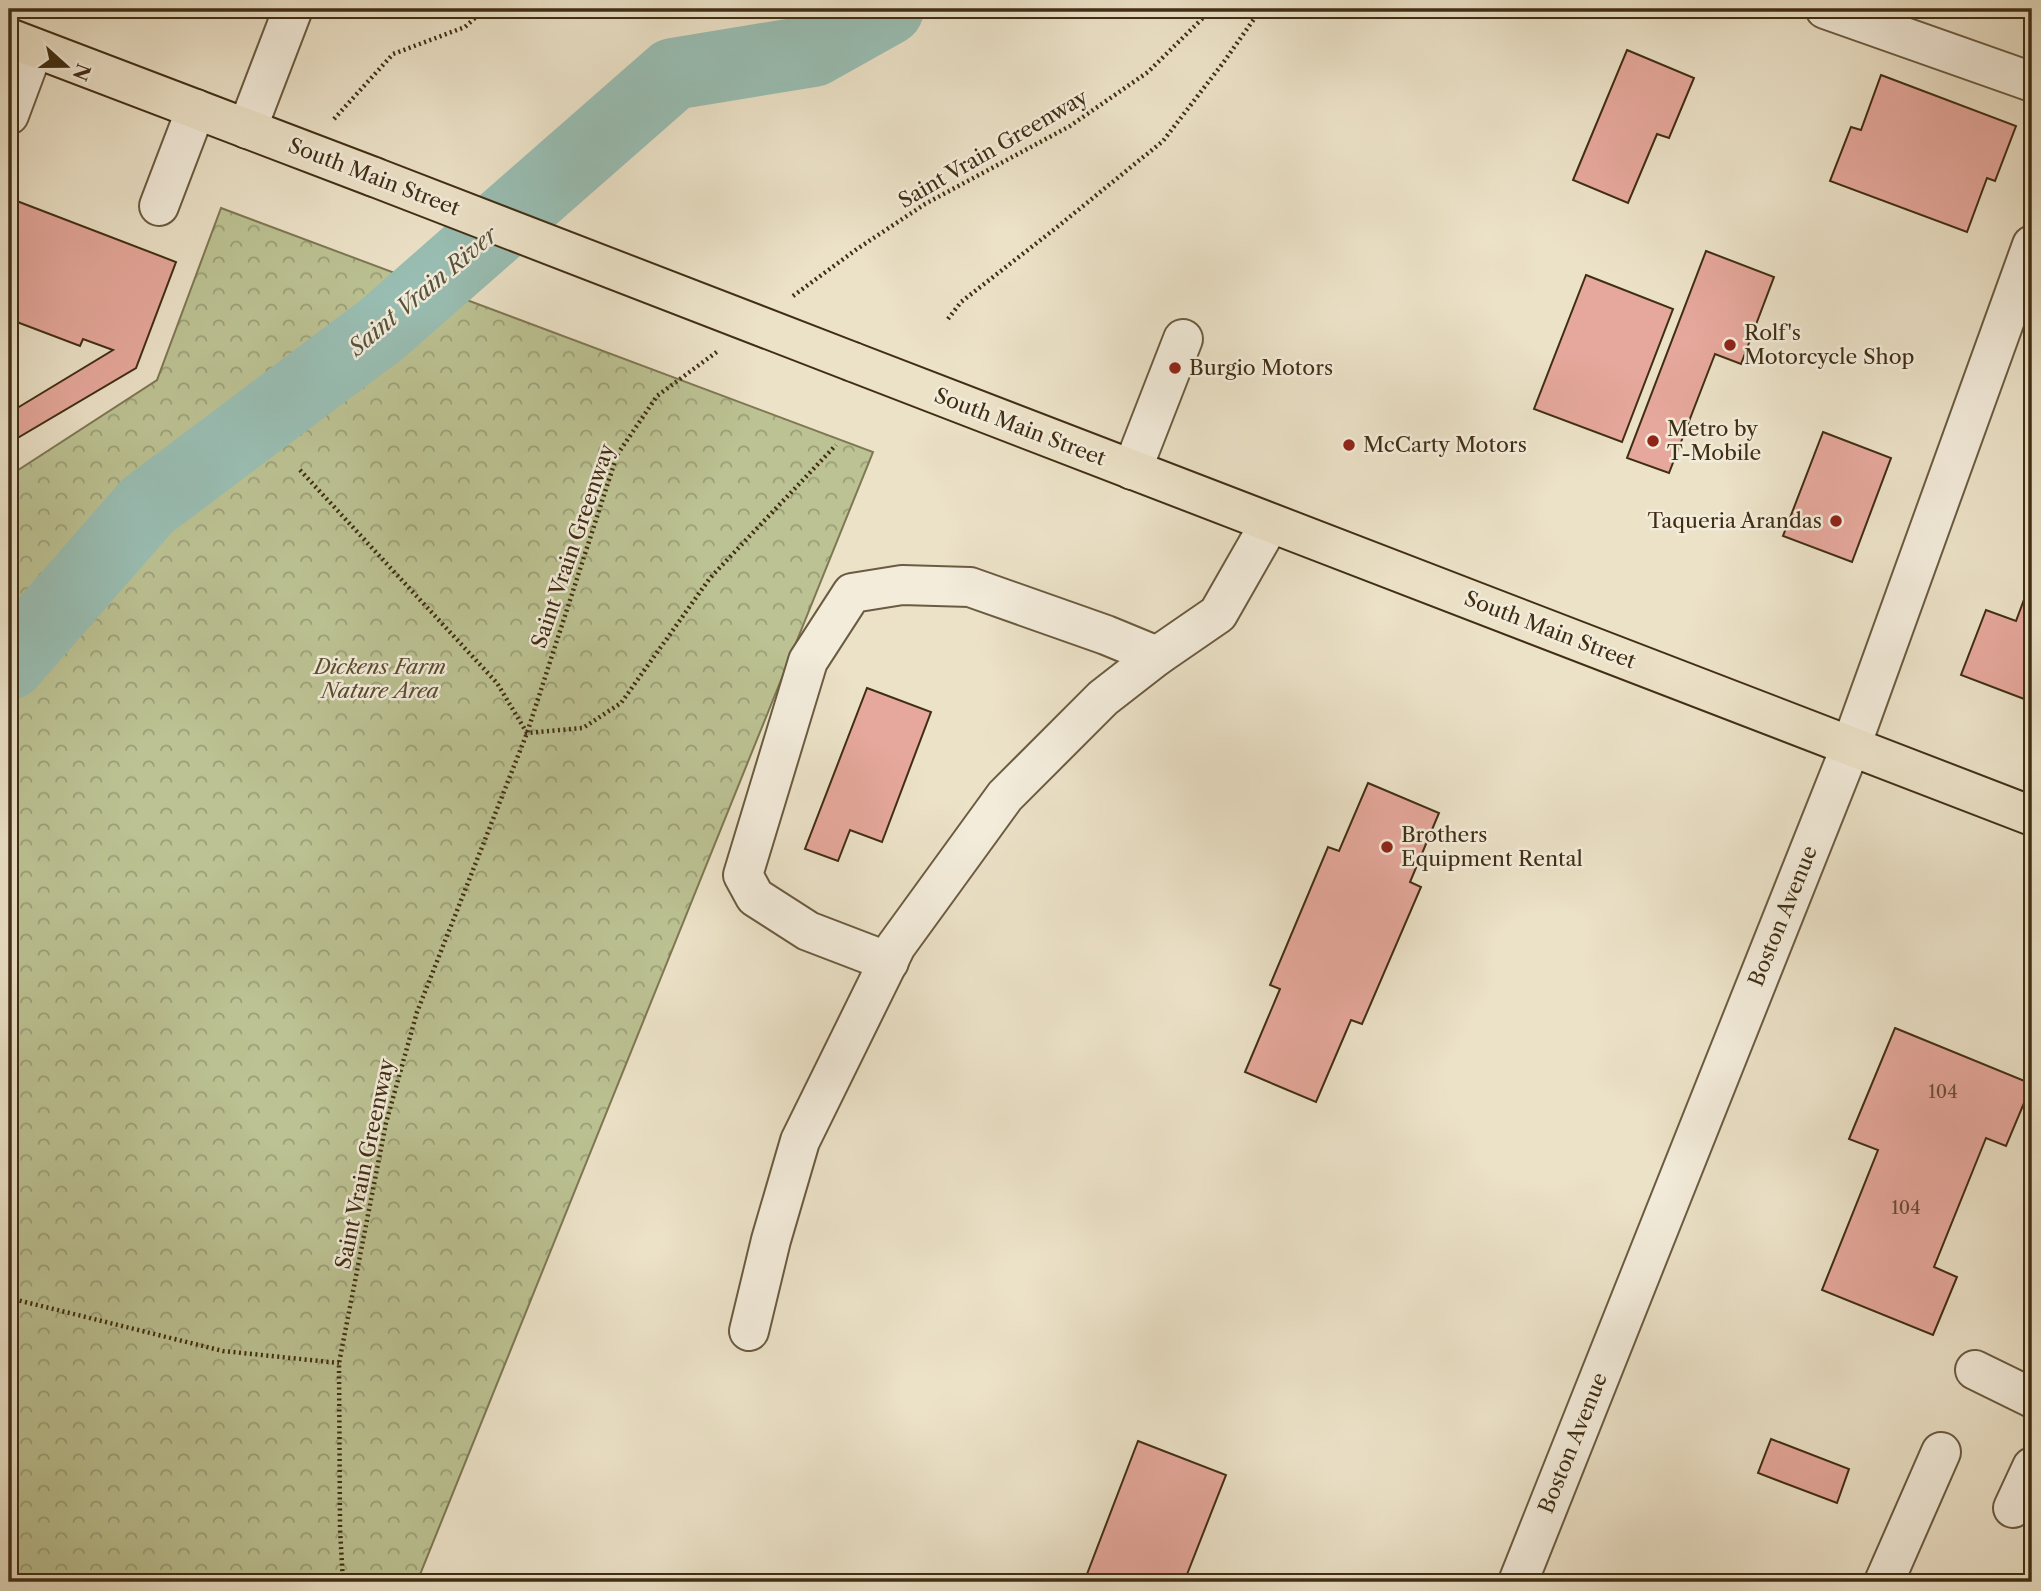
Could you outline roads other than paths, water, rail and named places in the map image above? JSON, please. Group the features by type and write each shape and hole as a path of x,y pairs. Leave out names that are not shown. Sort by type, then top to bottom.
{"highway":[{"name":"South Main Street","path":"21,43 2032,816"}],"street":[{"path":"247,129 293,9"},
{"path":"1825,9 2032,82"},
{"path":"9,115 21,43"},
{"path":"159,206 196,109"},
{"name":"Boston Avenue","path":"1518,1582 1851,746 2032,245"},
{"path":"1132,470 1184,339"},
{"path":"749,1331 771,1240 800,1141 896,946 1005,796 1103,698 1218,614 1270,523"},
{"path":"889,962 807,930 755,897 743,875 808,661 852,593 902,585 970,587 1157,656"},
{"path":"1975,1370 2032,1398"},
{"path":"1884,1582 1941,1452"},
{"path":"2013,1508 2032,1467"}],"waterway":[{"name":"Saint Vrain River","path":"9,664 147,506 381,330 673,74 813,51 888,9"}],"place":[{"name":"Rolf's Motorcycle Shop","path":"1730,345"},
{"name":"Burgio Motors","path":"1175,368"},
{"name":"Metro by T-Mobile","path":"1653,441"},
{"name":"McCarty Motors","path":"1349,445"},
{"name":"Taqueria Arandas","path":"1836,521"},
{"name":"Brothers Equipment Rental","path":"1387,847"}],"park label":[{"name":"Dickens Farm Nature Area","path":"380,679"}]}
